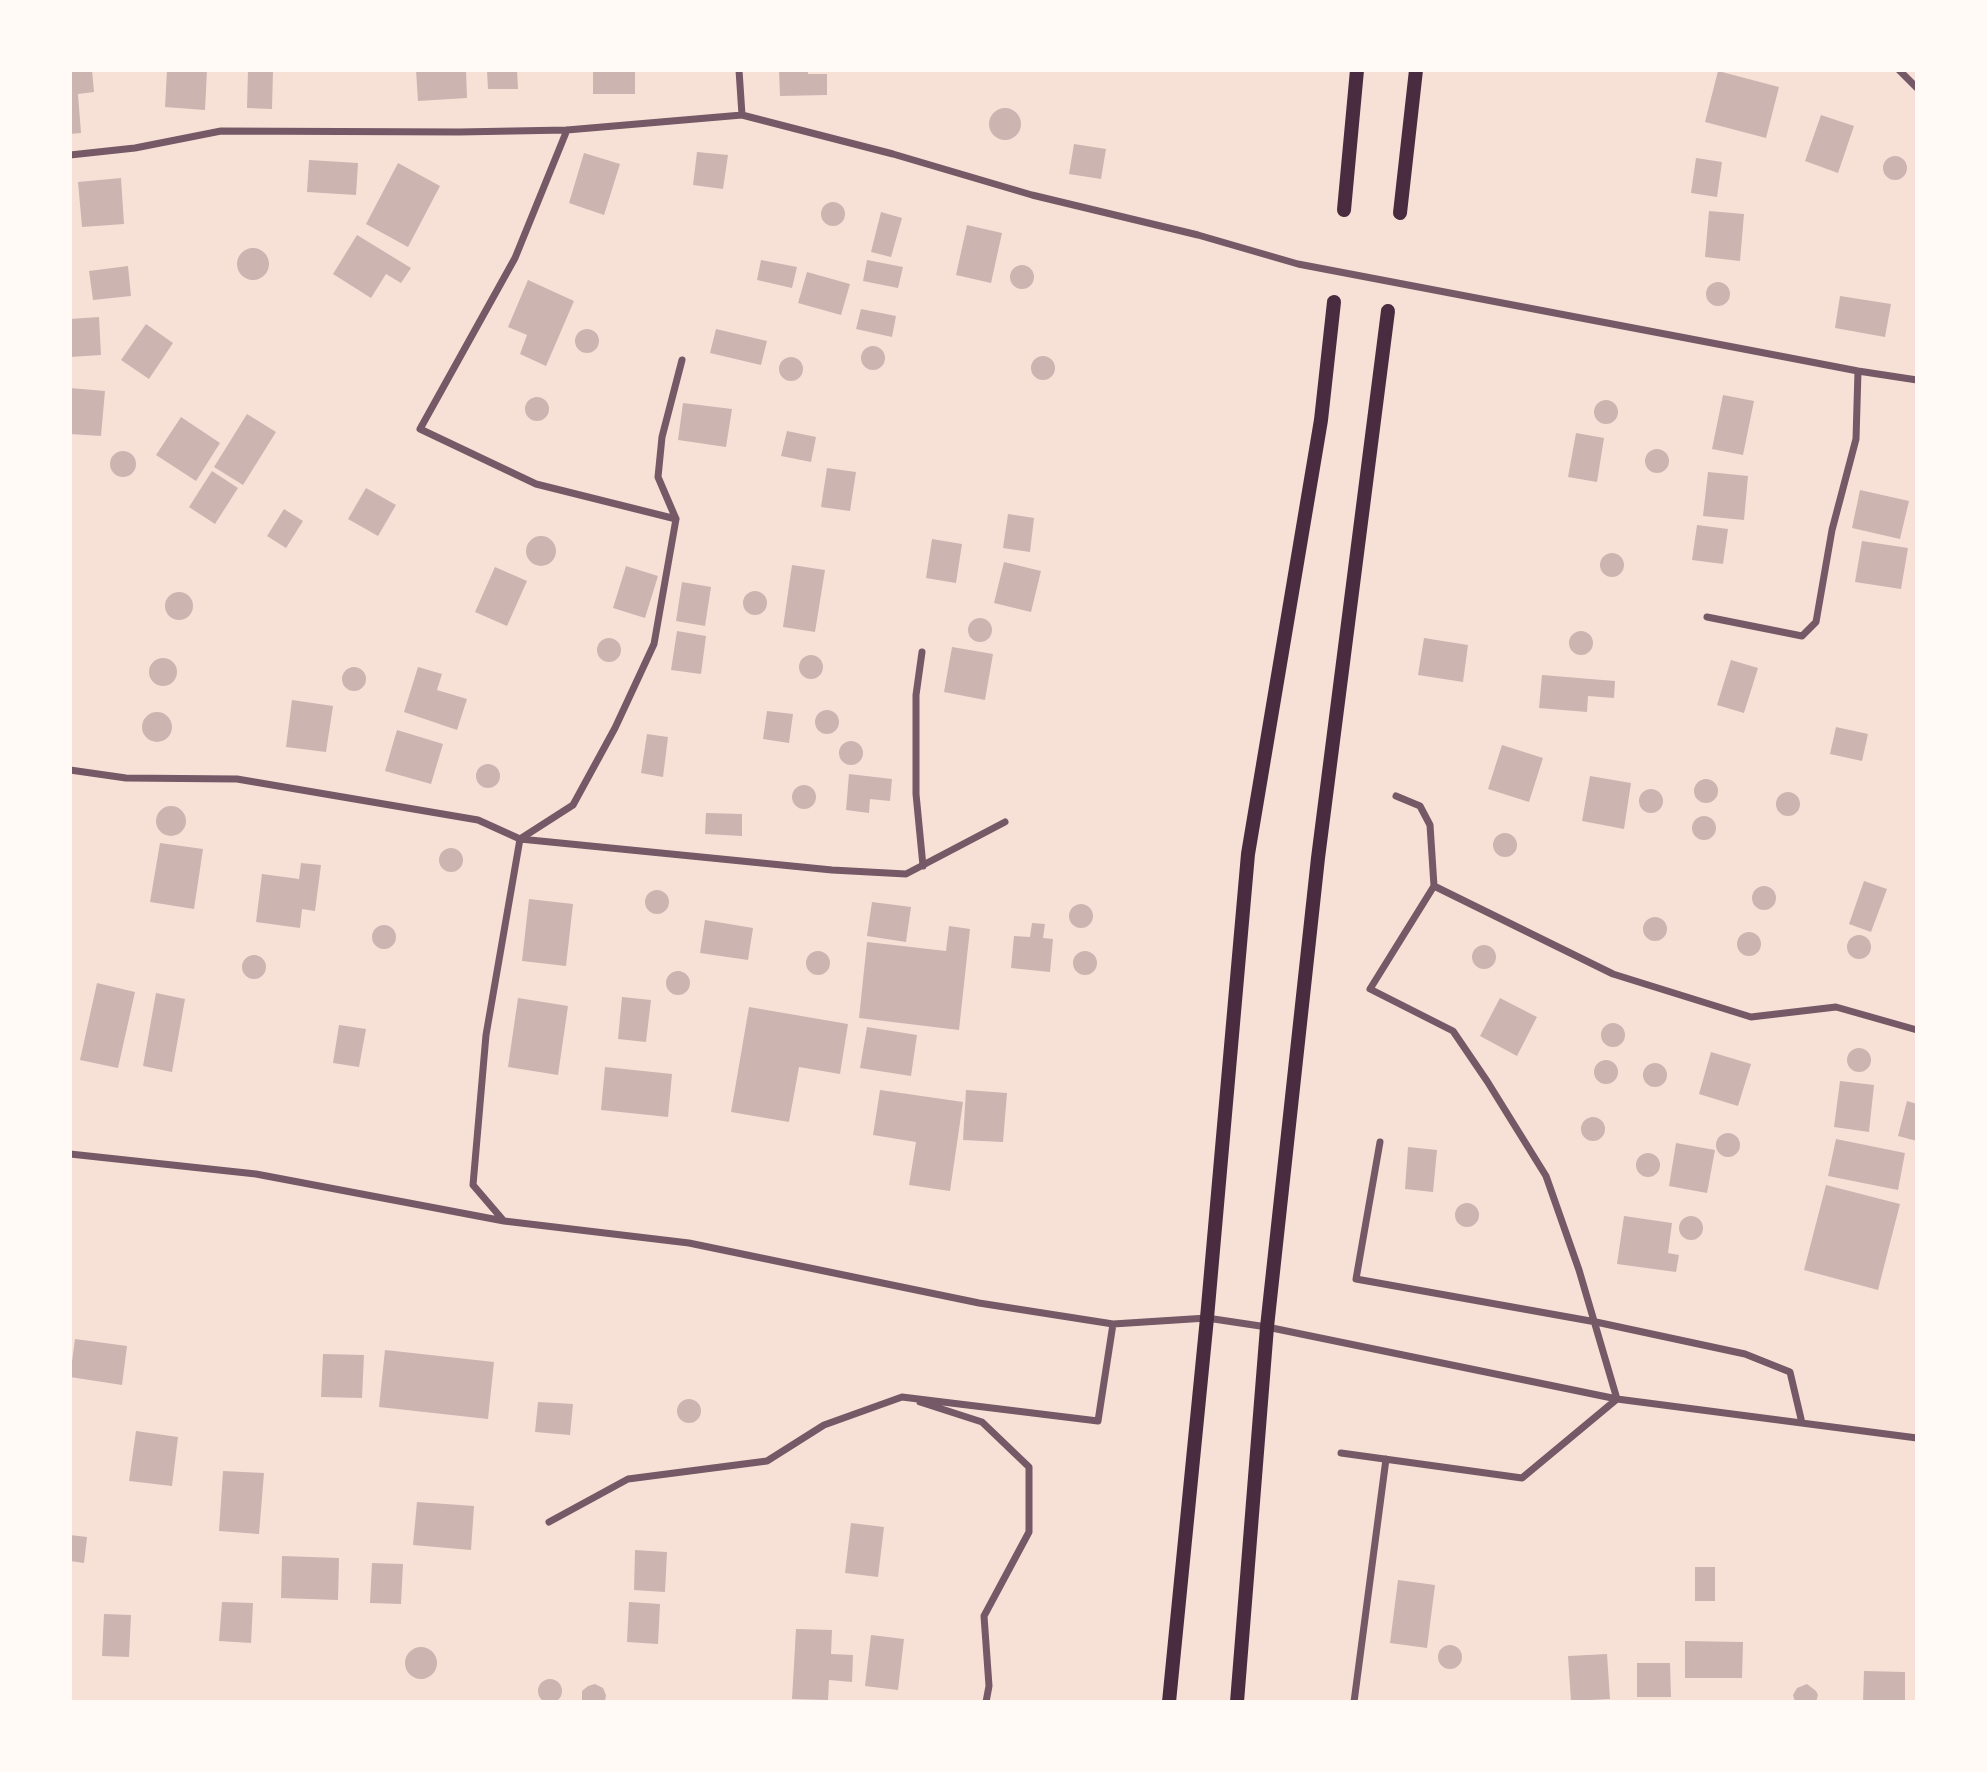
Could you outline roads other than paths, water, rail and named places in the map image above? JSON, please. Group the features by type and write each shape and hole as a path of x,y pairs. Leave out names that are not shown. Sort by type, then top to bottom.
{"main road":[{"path":"1343,210 1357,70"},
{"path":"1400,213 1416,70"},
{"path":"1169,1702 1207,1318 1248,854 1321,420 1334,302"},
{"path":"1237,1702 1267,1327 1318,858 1388,311"}],"street":[{"path":"738,70 742,116"},
{"path":"1899,70 1917,88"},
{"path":"70,155 135,148 221,131 567,130 742,116 893,154 1032,195 1198,235 1298,264 1917,380"},
{"path":"567,130 516,258 420,429 536,484 676,519"},
{"path":"504,1221 473,1185 485,1035 520,839 573,805 615,728 654,644 676,519 658,477 662,437 682,360"},
{"path":"1707,617 1802,636 1816,621 1832,530 1856,439 1858,371"},
{"path":"922,652 916,695 916,794 923,866"},
{"path":"70,770 126,778 237,779 478,820 520,839 906,874 1005,822"},
{"path":"1396,796 1420,806 1430,825 1434,886 1370,989 1453,1031 1546,1176 1596,1322 1618,1399"},
{"path":"1434,886 1613,974 1751,1017 1836,1007 1917,1030"},
{"path":"1380,1142 1356,1279 1596,1322 1745,1354 1790,1373 1802,1423"},
{"path":"70,1154 256,1174 504,1221 690,1243 979,1303 1113,1324 1207,1318 1267,1327 1618,1399 1917,1438"},
{"path":"549,1522 628,1479 767,1461 824,1425 902,1397 1098,1421 1113,1324"},
{"path":"902,1397 982,1422 1029,1467 1029,1532 984,1616 989,1686 986,1702"},
{"path":"1340,1453 1522,1478 1618,1399"},
{"path":"1354,1702 1386,1459"}]}
